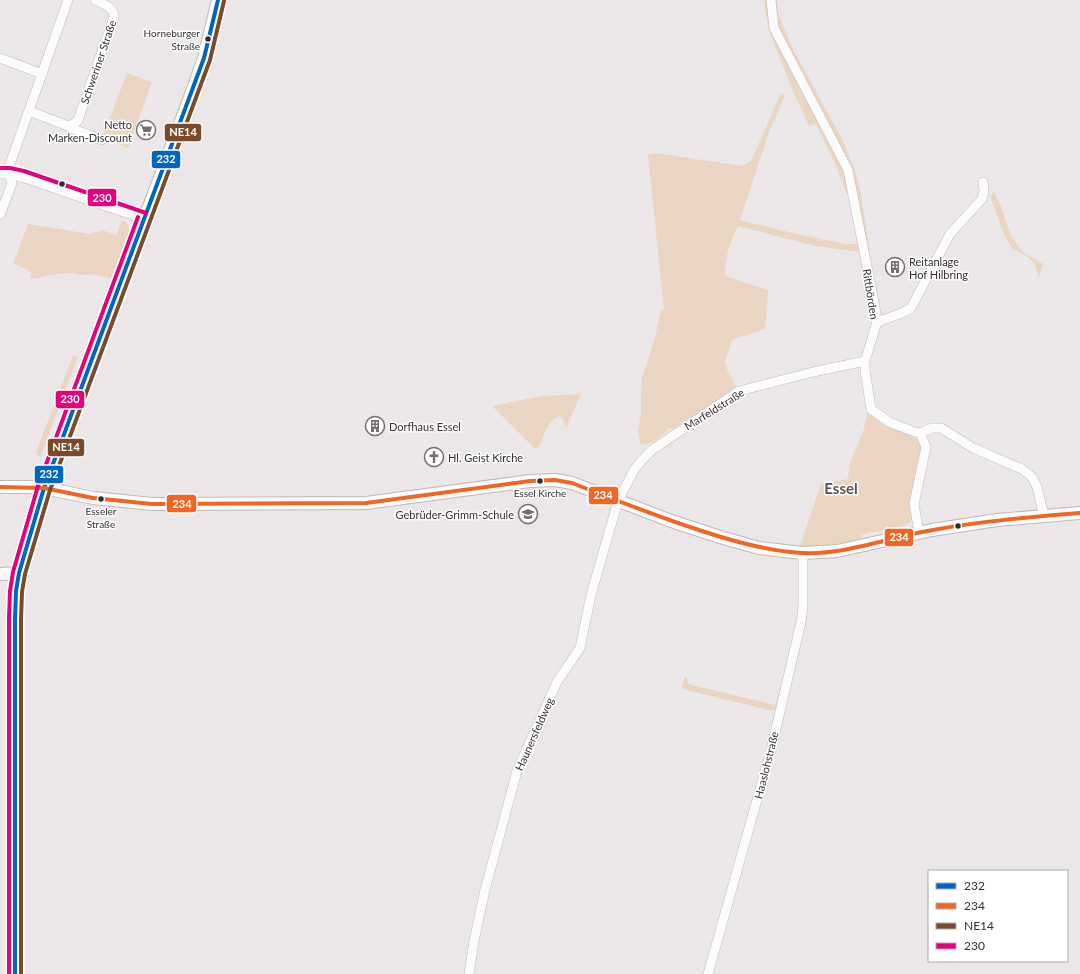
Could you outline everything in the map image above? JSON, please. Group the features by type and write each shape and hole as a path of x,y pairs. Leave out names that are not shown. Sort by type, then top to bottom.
{"main road":[{"path":"15,974 15,626 16,591 19,573 44,488 204,58 218,0"},
{"path":"0,488 44,488 93,498 152,504 366,502 530,481 555,480 572,483 674,522 749,545 803,553 837,551 919,532 997,520 1080,513"},
{"path":"0,574 19,573"}],"street":[{"path":"5,174 9,167 68,0"},
{"name":"Schweriner Straße","path":"68,126 78,120 114,16 113,10 97,0"},
{"name":"Rittbörden","path":"771,0 774,28 848,170 877,322 865,361 871,409 889,422 920,433"},
{"path":"0,58 42,74"},
{"path":"29,111 102,140"},
{"path":"5,174 22,176 144,219"},
{"path":"0,215 12,183 5,174"},
{"path":"877,322 911,308 950,234 982,200 984,191 983,182"},
{"name":"Marfeldstraße","path":"618,501 634,470 652,450 739,391 812,372 865,361"},
{"path":"919,532 914,504 926,447 920,433 932,428 941,428 973,448 1022,469 1032,477 1037,486 1044,516"},
{"name":"Haunersfeldweg","path":"469,974 474,941 485,890 517,771 557,682 580,648 591,595 618,501"},
{"name":"Haaslohstraße","path":"708,974 771,750 801,622 803,607 803,553"}],"shaded area":[{"path":"764,0 777,0 779,16 794,51 843,141 855,170 861,194 879,317 870,318 859,252 815,246 738,226 728,250 725,274 728,277 768,290 765,329 732,340 725,362 737,389 672,429 668,428 667,431 651,443 644,445 640,444 638,431 641,413 642,379 656,334 660,312 664,309 648,155 655,153 742,166 752,159 781,93 785,95 768,135 740,220 845,244 857,244 851,204 835,163 816,124 809,126 792,89 768,28"},
{"path":"127,73 152,82 128,148 102,138"},
{"path":"994,192 1001,206 1011,236 1023,252 1043,264 1039,277 1035,264 1029,258 1012,248 1005,237 990,196"},
{"path":"122,221 128,226 129,233 111,278 92,274 83,275 72,273 30,279 31,272 13,264 28,224 90,234 102,230 116,235"},
{"path":"73,356 78,356 40,458 36,452"},
{"path":"581,394 566,428 563,419 559,416 555,418 546,429 539,447 534,448 492,406 542,396"},
{"path":"868,408 887,425 917,439 921,445 922,451 910,507 911,522 899,527 862,535 861,540 821,546 800,546 821,484 848,479 850,463 864,429"},
{"path":"687,677 688,684 775,705 780,688 784,683 778,708 772,711 682,689 684,678"}],"transit line":[{"name":"232","path":"15,974 15,619 16,591 19,573 44,488 204,58 218,0"},
{"name":"NE14","path":"21,974 21,619 22,592 25,574 50,490 210,60 224,1"},
{"name":"230","path":"0,168 10,168 24,171 146,213"},
{"name":"230","path":"9,974 9,619 10,591 13,572 38,486 138,217"},
{"name":"234","path":"0,487 44,488 93,498 152,504 366,503 530,481 555,480 572,483 686,526 727,539 764,548 802,553 835,551 917,533 970,524 1080,513"}],"place":[{"name":"Horneburger Straße","path":"208,39"},
{"name":"Netto Marken-Discount","path":"146,130"},
{"name":"Reitanlage Hof Hilbring","path":"895,267"},
{"name":"Dorfhaus Essel","path":"375,426"},
{"name":"Hl. Geist Kirche","path":"434,457"},
{"name":"Essel Kirche","path":"540,481"},
{"name":"Esseler Straße","path":"101,499"},
{"name":"Gebrüder-Grimm-Schule","path":"528,514"}],"district":[{"name":"Essel","path":"841,488"}]}
